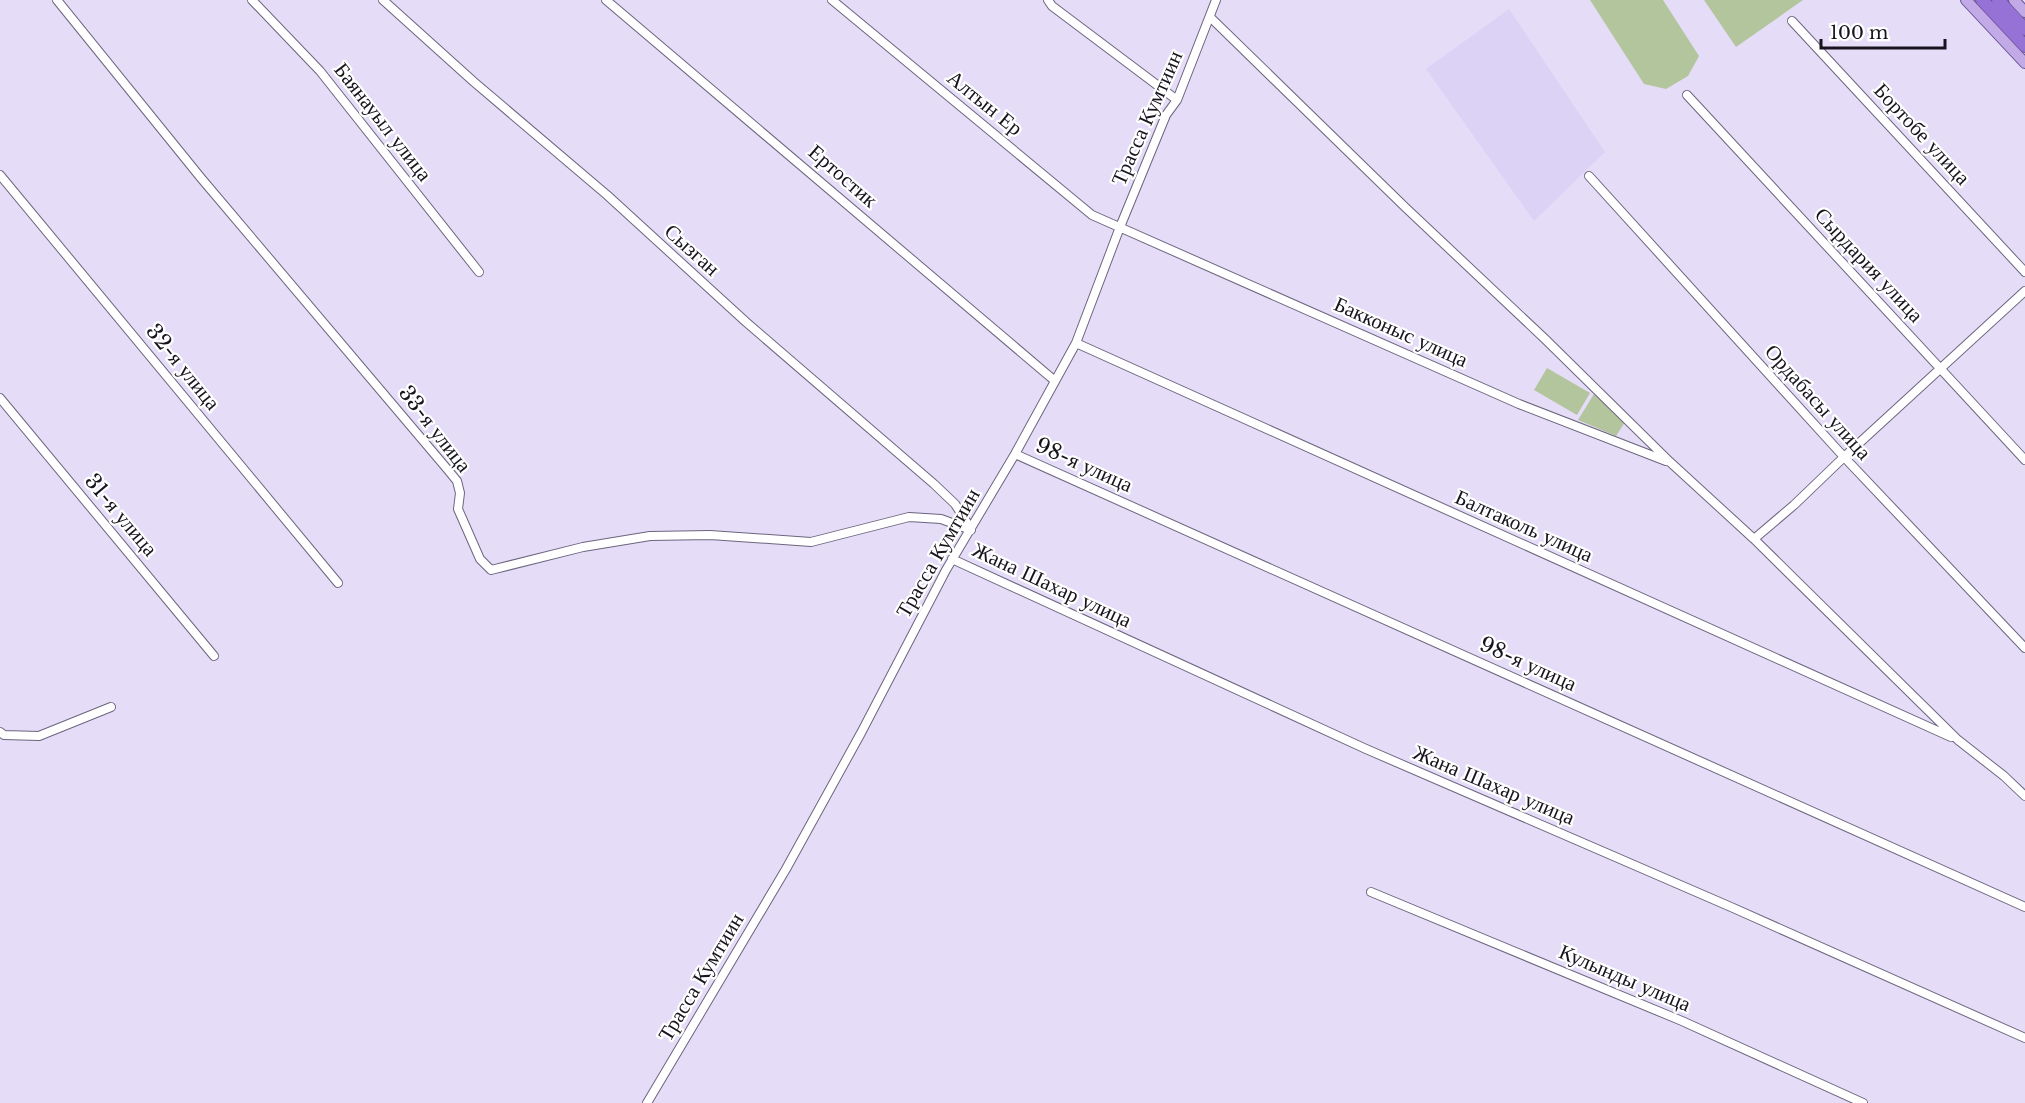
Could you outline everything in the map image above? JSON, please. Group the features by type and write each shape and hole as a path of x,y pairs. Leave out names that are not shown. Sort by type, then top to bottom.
{"highway":[{"path":"1982,0 2025,46"},
{"path":"1998,0 2025,29"}],"main road":[{"path":"1966,0 2025,63"},
{"path":"2014,0 2025,12"}],"street":[{"name":"33-я улица","path":"57,0 201,178 457,481 460,493 458,509 480,559 491,570 583,547 650,536 710,535 811,542 909,517 941,519 971,530"},
{"name":"Баянауыл улица","path":"252,0 320,71 479,272"},
{"name":"Сызган","path":"383,0 474,82 607,195 746,322 934,484 955,504 971,530"},
{"name":"Ертостик","path":"606,0 1055,381"},
{"name":"Алтын Ер","path":"831,0 1092,215 1120,227"},
{"path":"1048,0 1052,6 1177,100"},
{"name":"Трасса Кумтиин","path":"647,1103 786,869 861,733 952,559 1015,454 1076,343 1120,227 1166,115 1177,100 1216,0"},
{"path":"1210,16 1670,462 1754,539 1958,740 2004,776 2025,796"},
{"name":"Бортобе улица","path":"1792,21 2025,272"},
{"name":"Сырдария улица","path":"1687,95 2025,460"},
{"name":"32-я улица","path":"0,175 338,583"},
{"name":"Ордабасы улица","path":"1589,176 1844,457 2025,648"},
{"name":"Бакконыс улица","path":"1120,227 1518,404 1670,462"},
{"path":"1754,539 1794,505 1939,368 2025,291"},
{"name":"Балтаколь улица","path":"1076,343 1958,740"},
{"name":"31-я улица","path":"0,398 214,656"},
{"name":"98-я улица","path":"1015,454 2025,907"},
{"name":"Жана Шахар улица","path":"952,559 1366,749 1731,907 2025,1038"},
{"path":"0,732 4,735 39,736 111,707"},
{"name":"Кулынды улица","path":"1371,892 1682,1021 1863,1103"}],"shaded area":[{"path":"1509,9 1605,152 1534,221 1426,69"}],"green space":[{"path":"1590,0 1663,0 1699,56 1688,76 1666,89 1644,84"},
{"path":"1704,0 1803,0 1736,47"},
{"path":"1547,368 1590,393 1577,415 1534,390"},
{"path":"1594,394 1625,422 1616,436 1578,420"}]}
